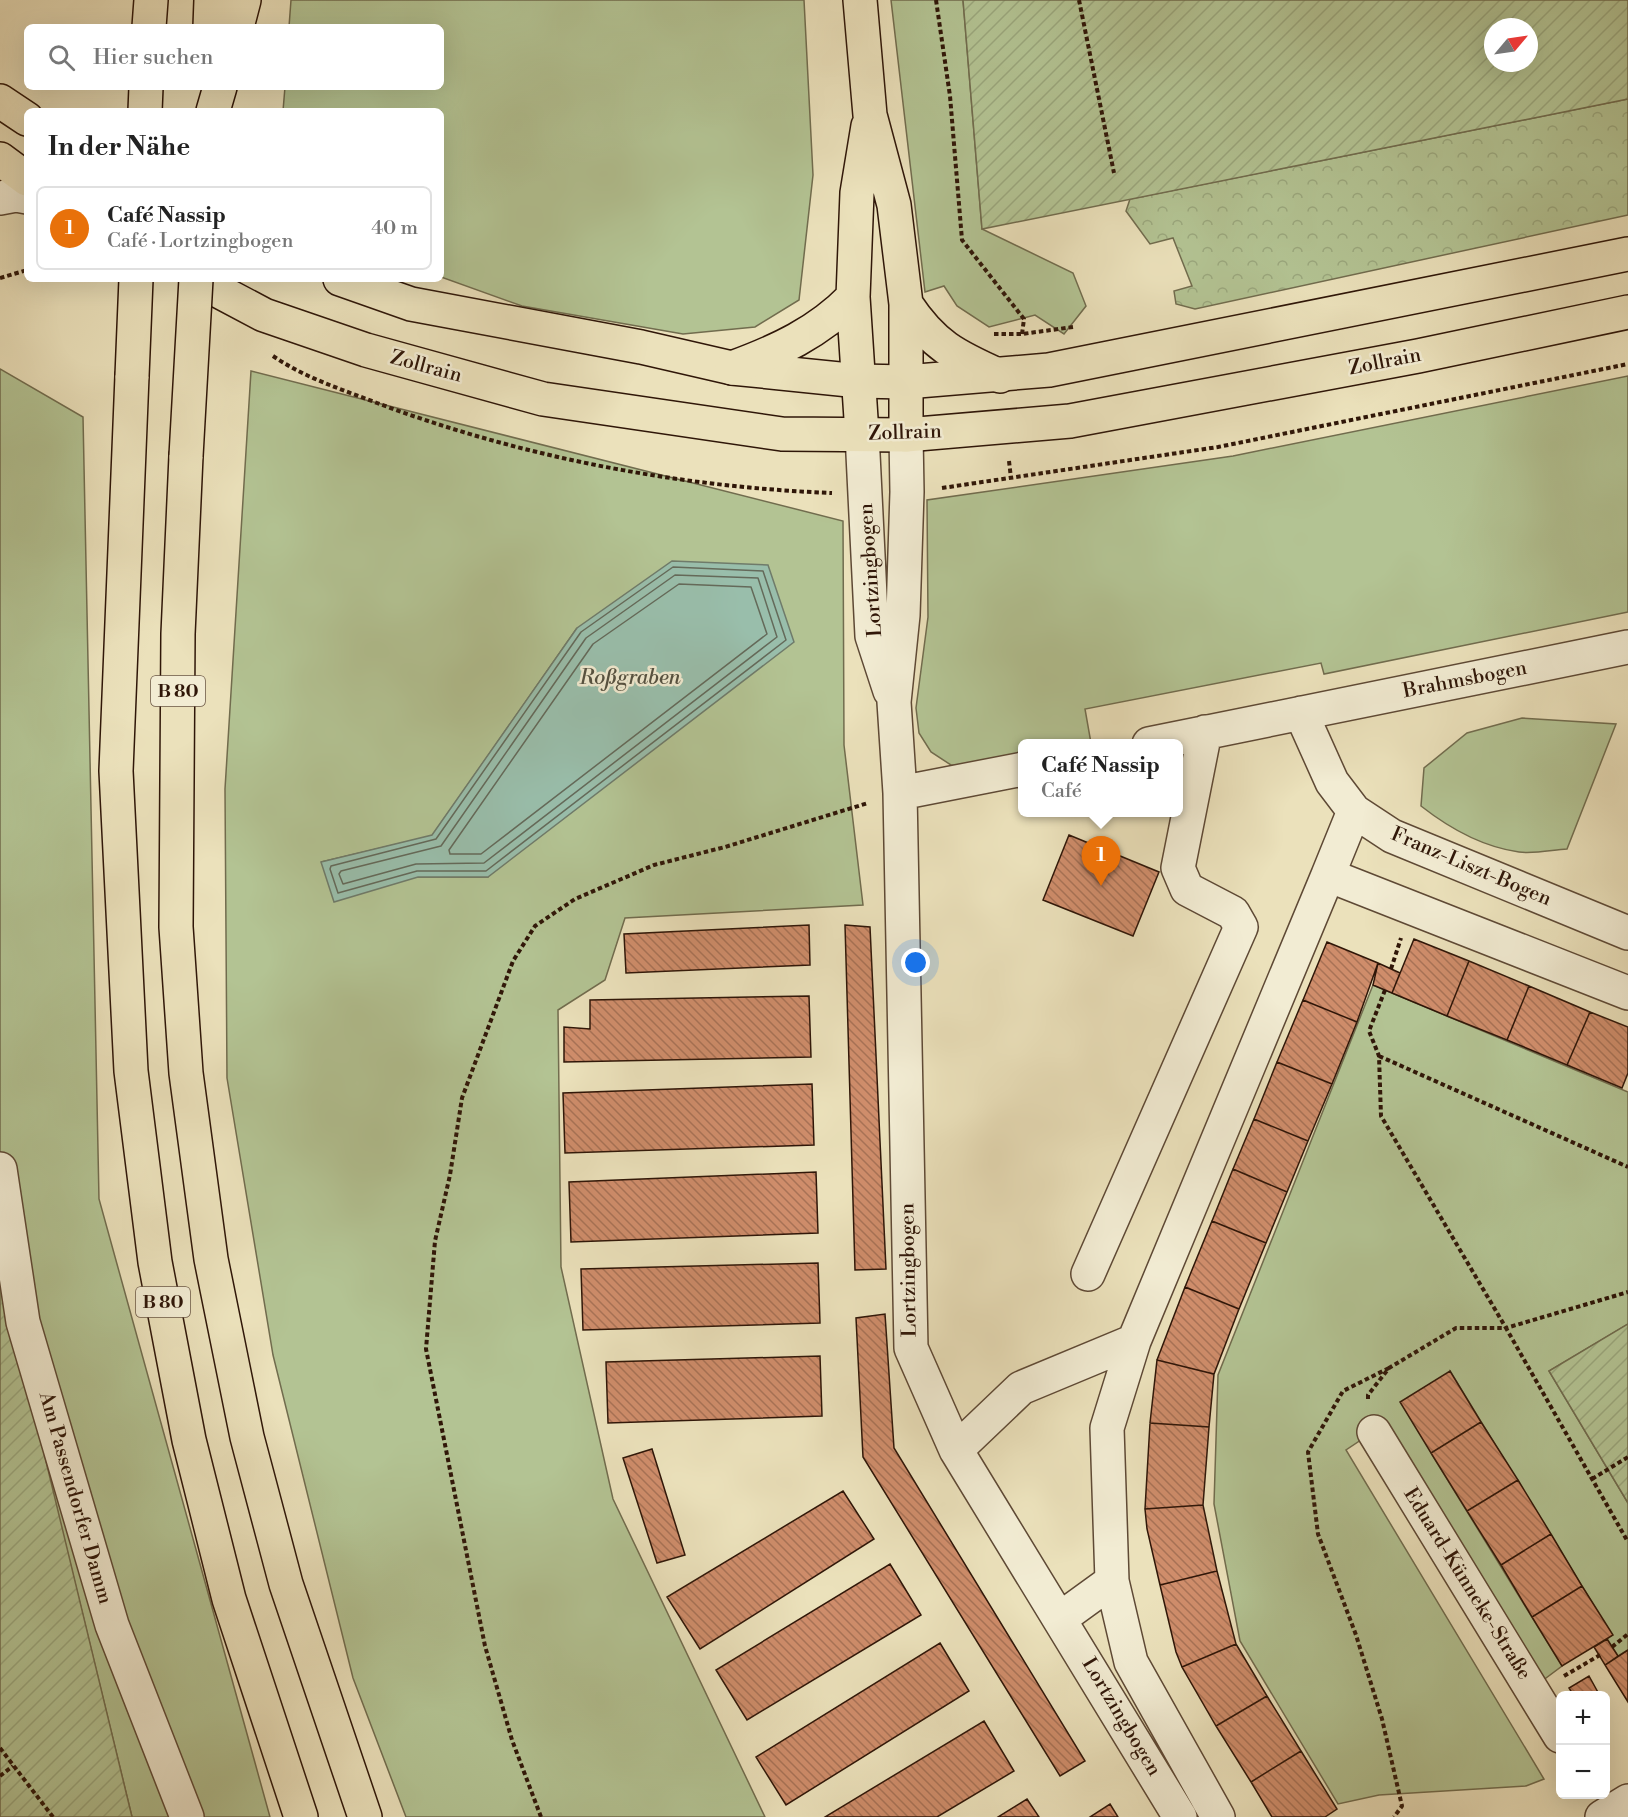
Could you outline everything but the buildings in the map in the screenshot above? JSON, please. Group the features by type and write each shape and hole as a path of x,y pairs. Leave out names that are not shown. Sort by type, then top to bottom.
{"main road":[{"path":"210,24 211,0"},
{"path":"238,24 244,0"},
{"path":"860,0 870,115 894,205 906,304 906,435"},
{"path":"145,108 146,90"},
{"path":"0,101 24,117"},
{"path":"862,434 853,297 857,193 870,115"},
{"path":"0,159 24,177"},
{"path":"349,282 411,304 641,347 732,368 859,381 906,382 1000,376 1049,370 1628,254"},
{"name":"B 80","path":"136,282 116,771 131,1071 155,1262 189,1440 229,1599 301,1817"},
{"name":"B 80","path":"196,282 178,634 176,927 189,1096 211,1259 247,1437 286,1584 365,1817"},
{"name":"Zollrain","path":"202,282 264,315 356,347 543,399 782,434 906,435 1070,421 1418,356 1628,312"},
{"path":"732,368 785,348 823,326 853,297"},
{"path":"906,304 923,330 956,357 1000,376"}],"street":[{"path":"0,198 16,195 24,196"},
{"name":"Lortzingbogen","path":"862,434 872,636 894,702"},
{"name":"Lortzingbogen","path":"906,435 907,492 903,615 894,702 900,794 911,1348 956,1450 1061,1618 1180,1817"},
{"name":"Brahmsbogen","path":"1301,713 1628,647"},
{"path":"1172,739 1301,713"},
{"name":"Franz-Liszt-Bogen","path":"1301,713 1332,782 1354,811 1392,836 1628,933"},
{"path":"1088,1274 1241,927 1233,914 1187,889 1178,868 1205,732"},
{"path":"900,794 1018,770"},
{"path":"1218,1817 1131,1662 1112,1581 1107,1428 1134,1341 1354,811"},
{"path":"1328,875 1628,993"},
{"name":"Am Passendorfer Damm","path":"0,1169 23,1322 112,1625 187,1817"},
{"path":"956,1450 1021,1388 1134,1341"},
{"name":"Eduard-Künneke-Straße","path":"1374,1432 1556,1729"},
{"path":"1061,1618 1112,1581"}],"path":[{"path":"936,0 950,96 962,240 1024,319 1022,334"},
{"path":"1079,0 1113,173"},
{"path":"0,278 24,271"},
{"path":"984,332 1022,334 1080,327"},
{"path":"907,492 1218,447 1628,364"},
{"path":"541,1817 512,1740 485,1646 426,1349 435,1241 450,1175 462,1098 513,961 535,926 575,899 654,865 725,847 900,794"},
{"path":"1384,990 1369,1031 1378,1056 1381,1116 1628,1542"},
{"path":"1378,1056 1628,1167"},
{"path":"1394,1817 1402,1806 1382,1719 1356,1635 1318,1534 1308,1452 1343,1391 1389,1368 1456,1328 1506,1328 1628,1292"},
{"path":"1374,1432 1368,1395 1389,1368"},
{"path":"1592,1479 1628,1457"},
{"path":"1612,1647 1628,1634"},
{"path":"1590,1660 1599,1655"},
{"path":"0,1748 53,1817"},
{"path":"0,1776 13,1766"}],"green space":[{"path":"291,0 804,0 813,175 799,300 755,327 683,334 522,306 444,278 444,108 283,108 285,90 444,90 444,24 289,24"},
{"path":"891,0 963,0 982,229 1073,273 1086,306 1064,334 1035,315 989,327 957,306 944,286 925,292"},
{"path":"963,0 1628,0 1628,99 982,229"},
{"path":"1628,99 1628,215 1195,309 1176,304 1174,291 1192,286 1173,238 1150,244 1126,211 1130,199"},
{"path":"0,369 83,417 99,1199 270,1817 132,1817 0,1275"},
{"path":"251,371 843,521 844,745 863,905 625,918 605,980 558,1010 561,1267 613,1499 765,1817 406,1817 353,1678 273,1355 227,1078 225,789","holes":["577,628 488,877 418,877 321,862 432,836"]},
{"path":"1628,376 1628,612 1324,674 1321,663 1085,709 1090,739 1018,739 1018,758 965,767 951,765 931,752 919,733 916,708 928,617 927,500 1233,456"},
{"path":"1522,718 1616,724 1567,849 1525,852 1492,846 1455,829 1421,806 1424,768 1467,733"},
{"path":"1373,985 1628,1092 1628,1324 1549,1371 1628,1503 1628,1650 1618,1656 1607,1639 1612,1635 1450,1371 1431,1453 1562,1666 1542,1681 1364,1438 1346,1450 1544,1779 1526,1786 1379,1795 1338,1804 1240,1641 1214,1504 1218,1375"},
{"path":"0,1275 7,1300 132,1817 0,1817"},
{"path":"1628,1324 1628,1503 1549,1371"}],"water":[{"name":"Roßgraben","path":"672,561 768,565 794,642 488,877 418,877 334,902 321,862 432,835 577,628"}],"place":[{"name":"Café Nassip","path":"1101,886"}]}
